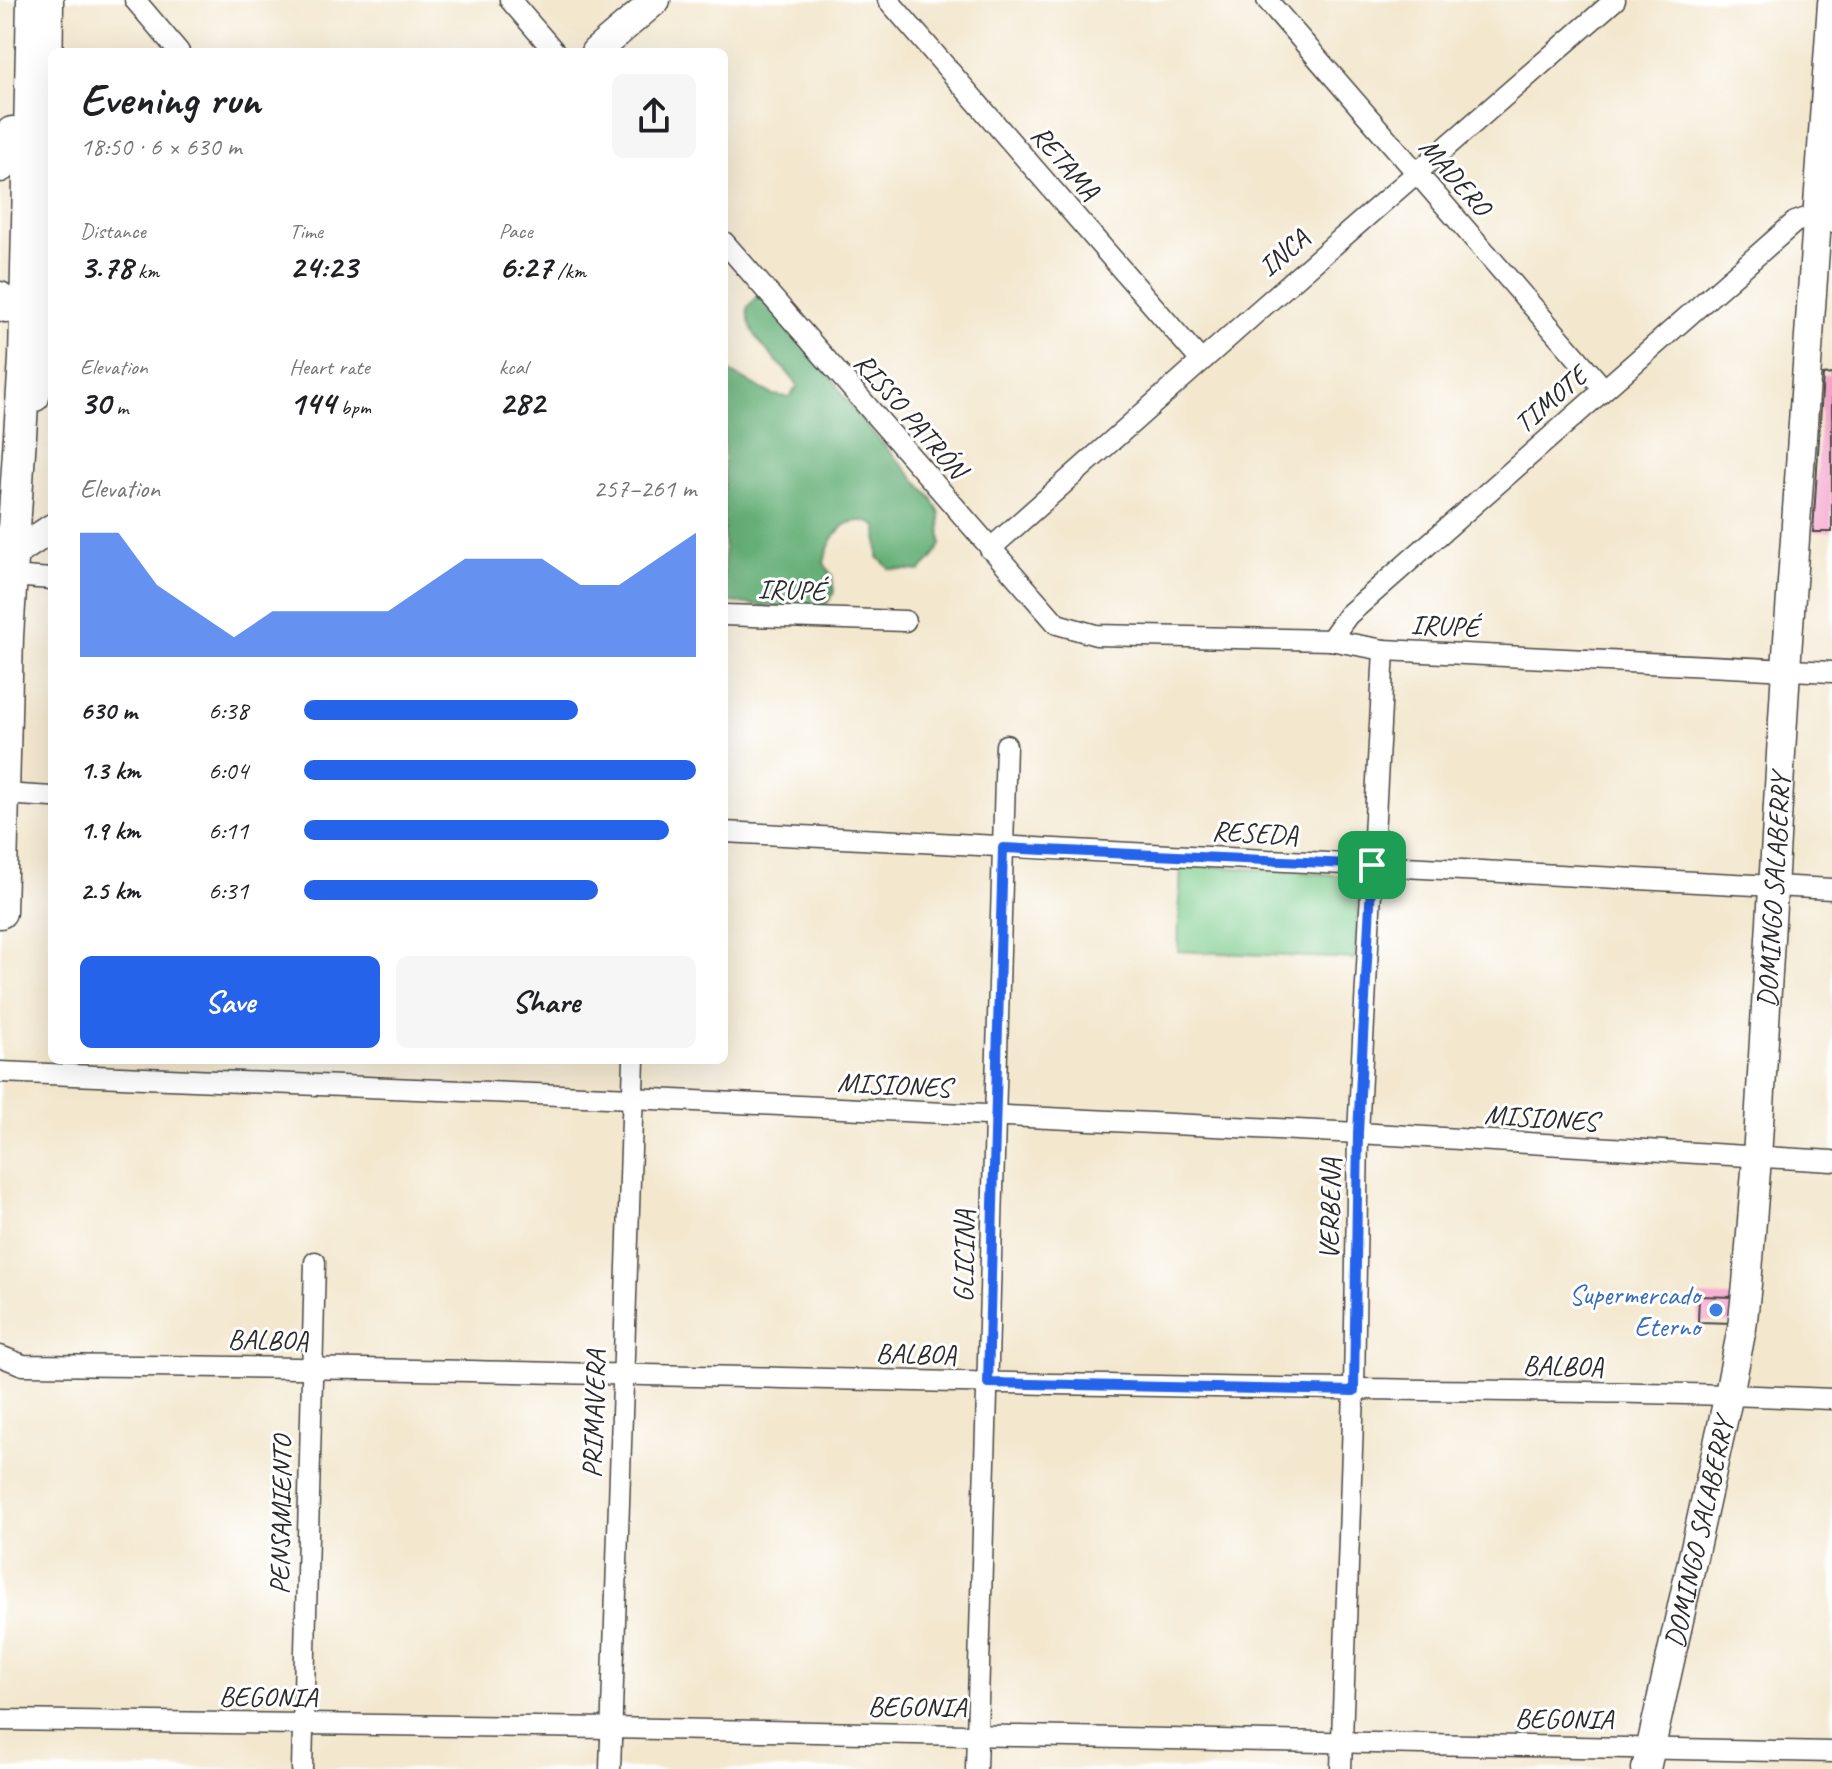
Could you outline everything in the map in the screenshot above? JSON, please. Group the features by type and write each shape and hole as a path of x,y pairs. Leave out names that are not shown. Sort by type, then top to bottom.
{"main road":[{"path":"15,480 3,302 17,0"},
{"path":"0,912 3,636 11,566 25,359 33,0"},
{"path":"0,166 12,133"}],"street":[{"path":"49,0 49,48"},
{"path":"135,0 176,48"},
{"path":"510,0 552,48"},
{"path":"600,48 656,0"},
{"name":"RETAMA","path":"888,0 1201,361"},
{"name":"INCA","path":"990,549 1615,0"},
{"name":"DOMINGO SALABERRY","path":"1649,1758 1744,1313 1757,1158 1786,669 1825,218 1832,3"},
{"name":"MADERO","path":"1279,4 1417,174 1604,389"},
{"path":"15,480 39,378 46,297 48,99"},
{"name":"TIMOTE","path":"1330,640 1348,615 1795,222 1825,218"},
{"name":"RISSO PATRÓN","path":"728,247 1057,624"},
{"path":"48,532 11,566 48,578"},
{"name":"IRUPÉ","path":"728,615 905,621"},
{"name":"IRUPÉ","path":"1057,624 1096,635 1330,640 1384,650 1832,672"},
{"name":"VERBENA","path":"1341,1769 1354,1391 1358,1133 1384,650"},
{"name":"GLICINA","path":"976,1769 1006,745"},
{"path":"3,794 48,797"},
{"name":"RESEDA","path":"728,832 1832,889"},
{"name":"PRIMAVERA","path":"610,1769 634,1064"},
{"name":"MISIONES","path":"0,1072 1358,1133 1832,1161"},
{"name":"PENSAMIENTO","path":"302,1769 315,1262"},
{"name":"BALBOA","path":"0,1356 23,1365 311,1367 1354,1391 1729,1394 1832,1399"},
{"name":"BEGONIA","path":"0,1720 610,1728 1342,1743 1649,1758 1832,1752"}],"green space":[{"path":"756,297 771,297 818,356 854,412 932,498 940,514 941,545 920,571 890,569 878,557 877,526 857,521 849,523 835,535 827,553 824,563 832,576 834,593 826,605 812,612 728,602 728,371 773,395 789,397 798,386 759,342 749,321 747,308"},
{"path":"1181,864 1351,876 1359,887 1355,959 1178,951"}],"building":[{"path":"1832,374 1832,532 1813,532 1823,375"},
{"name":"Supermercado Eterno","path":"1699,1296 1734,1297 1733,1323 1698,1322"}],"place":[{"name":"Supermercado Eterno","path":"1716,1310"}],"route":[{"path":"1003,848 1372,865 1358,1133 1354,1391 988,1383 1003,848"}]}
